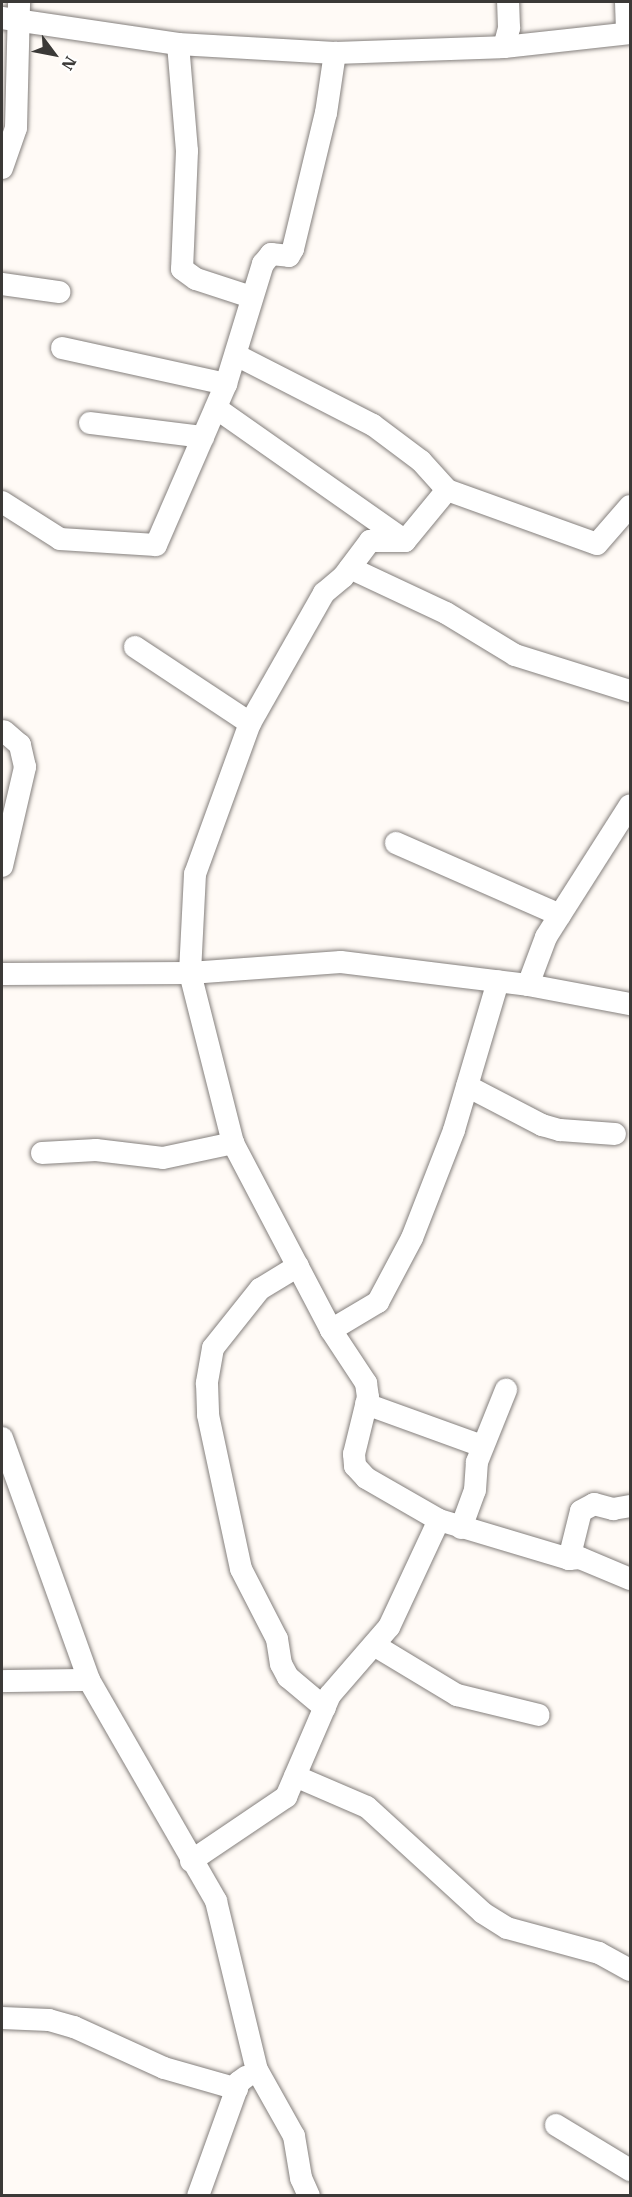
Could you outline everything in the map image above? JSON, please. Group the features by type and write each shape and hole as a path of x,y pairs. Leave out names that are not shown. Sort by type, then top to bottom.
{"street":[{"path":"504,47 509,28 508,2"},
{"path":"2,168 16,128 10,104 14,14 178,44 335,52 504,47 629,32 626,2"},
{"path":"178,44 187,151 182,269 196,279 251,297"},
{"path":"2,502 60,539 156,545 226,384 237,355 251,297 266,257 289,256 293,249 326,113 335,52"},
{"path":"2,284 59,292"},
{"path":"62,348 226,384"},
{"path":"237,355 373,424 421,461 447,490 597,544 630,506"},
{"path":"216,408 405,541"},
{"path":"90,423 203,437"},
{"path":"405,541 447,490"},
{"path":"405,541 370,541 350,568 324,593 250,723 195,874 190,972 233,1143 331,1329 366,1383 366,1404 356,1434 356,1467 366,1478 439,1520 569,1559 580,1558 630,1579"},
{"path":"350,568 446,613 514,656 630,691"},
{"path":"135,646 250,723"},
{"path":"2,866 25,767 20,745 4,731"},
{"path":"528,985 546,937 630,805"},
{"path":"396,843 560,915"},
{"path":"2,974 190,972 341,962 528,985 630,1004"},
{"path":"331,1329 378,1302 412,1238 467,1086 498,981"},
{"path":"467,1086 542,1125 560,1130 615,1134"},
{"path":"42,1153 96,1150 163,1158 233,1143"},
{"path":"298,1266 260,1289 213,1348 207,1383 208,1415 241,1569 277,1639 281,1664 288,1677 325,1707"},
{"path":"461,1528 475,1490 482,1446 507,1390"},
{"path":"366,1404 482,1446"},
{"path":"2,1438 89,1680 216,1901 257,2070 294,2136 301,2178 309,2196"},
{"path":"569,1559 581,1511 594,1504 613,1509 630,1506"},
{"path":"192,1861 286,1797 337,1683 374,1645 398,1611 439,1520"},
{"path":"374,1645 457,1695 538,1715"},
{"path":"2,1681 89,1680"},
{"path":"295,1776 367,1807 483,1913 507,1928 599,1953 630,1970"},
{"path":"2,2018 49,2020 74,2027 164,2068 237,2089"},
{"path":"198,2196 239,2082 257,2070"},
{"path":"556,2125 630,2170"}]}
